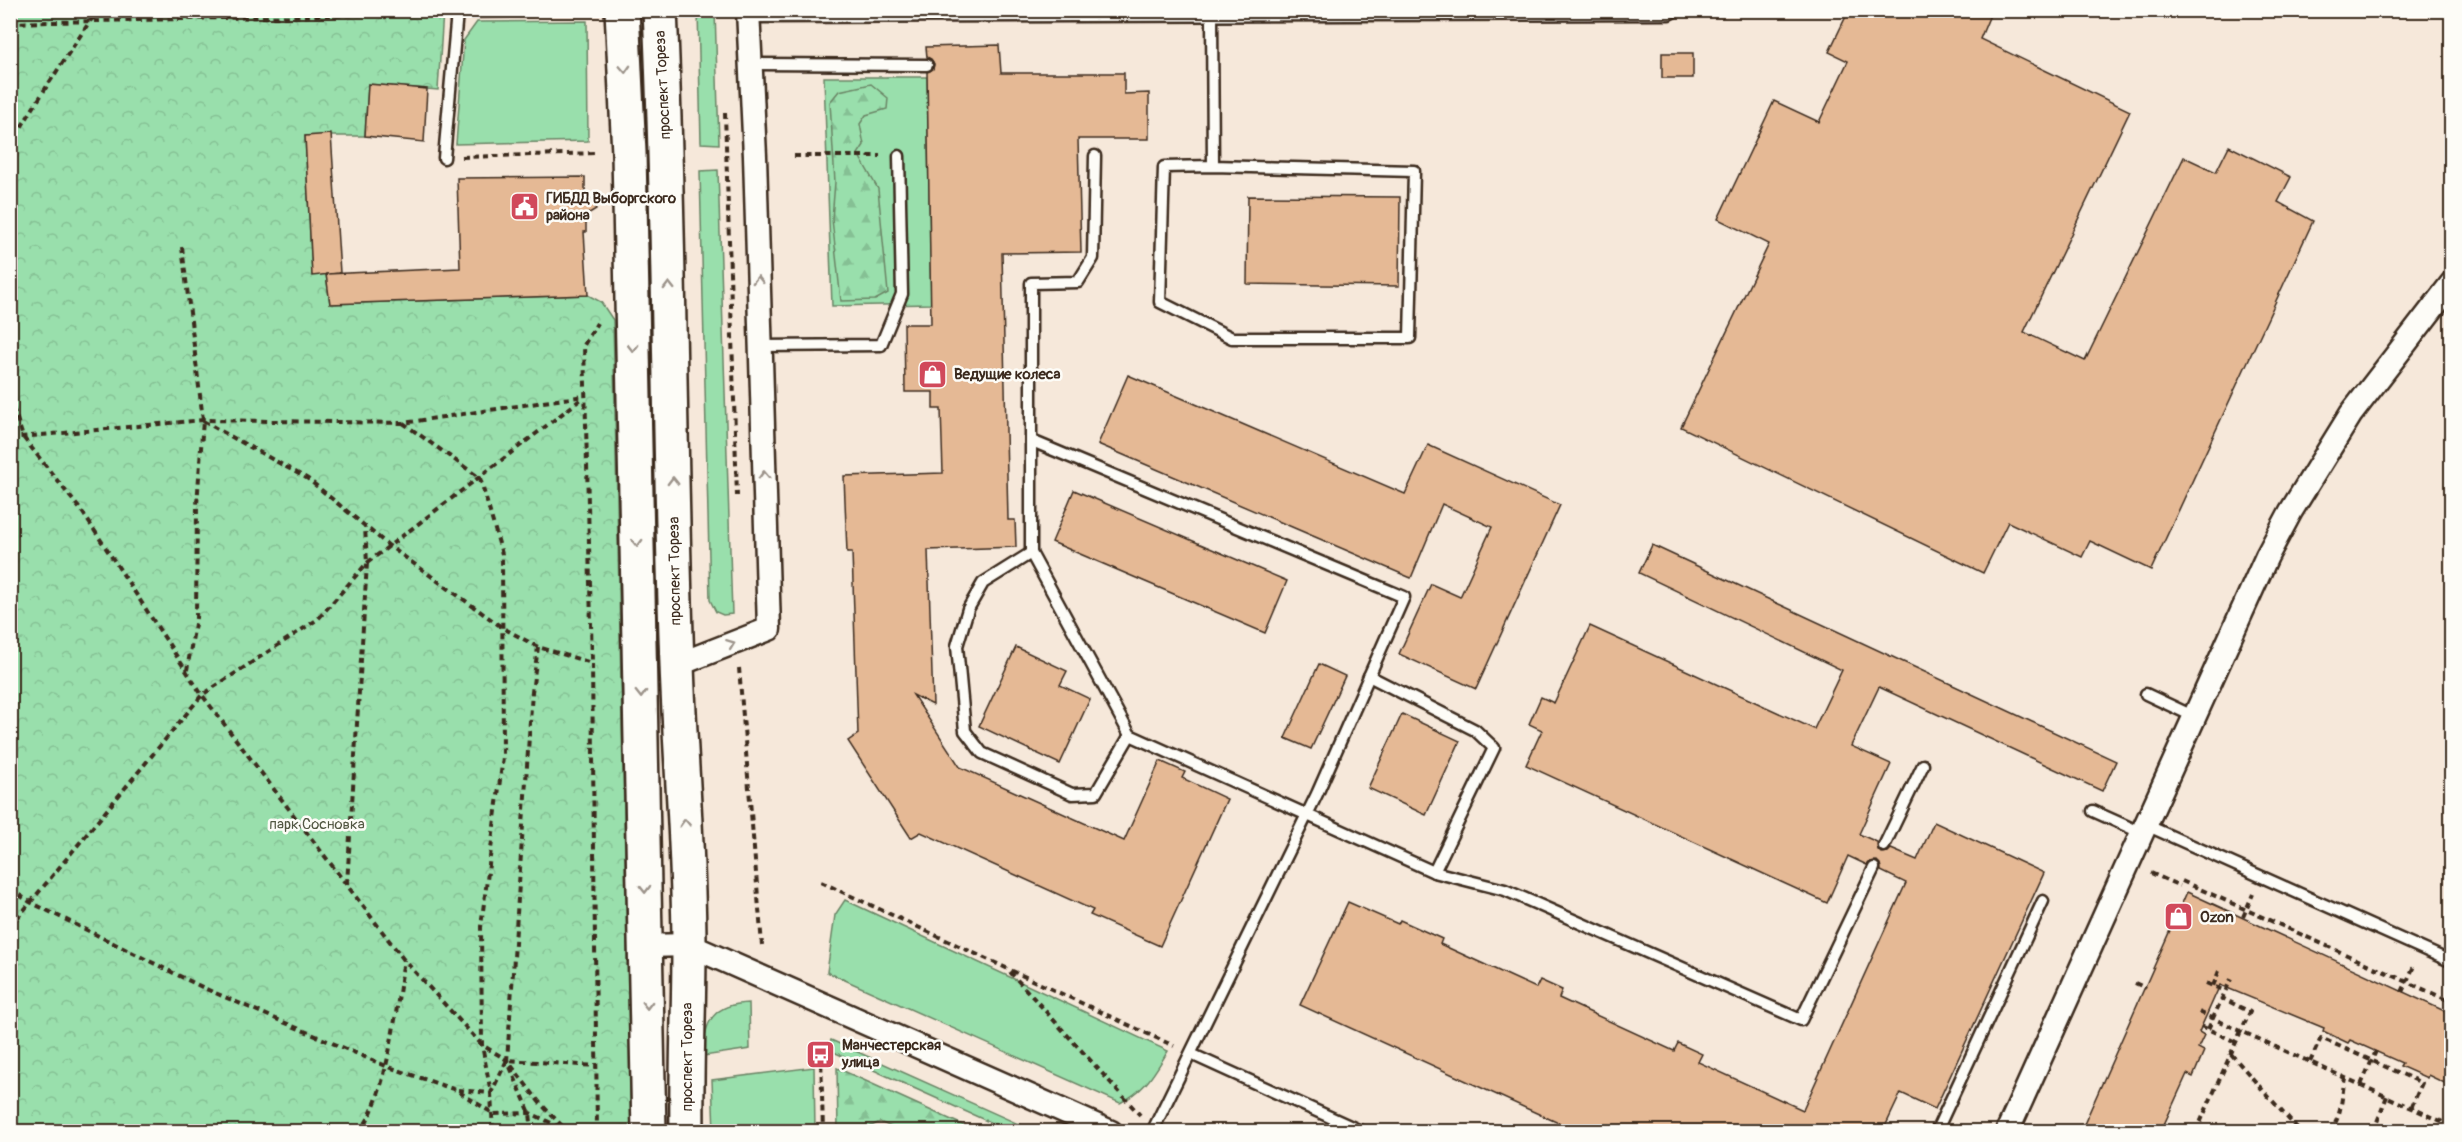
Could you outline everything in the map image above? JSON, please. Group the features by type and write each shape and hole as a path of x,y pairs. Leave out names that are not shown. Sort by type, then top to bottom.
{"main road":[{"path":"622,10 629,153 650,1131"},
{"name":"проспект Тореза","path":"660,10 667,154 677,665 689,945 687,1131"}],"street":[{"path":"677,665 769,629 748,14"},
{"path":"2007,1131 2267,556 2290,510 2351,414 2451,283"},
{"path":"646,946 689,945 1111,1131"}],"lane":[{"path":"444,158 457,12 531,10"},
{"path":"748,14 1195,13 1212,16 1670,14 1676,10"},
{"path":"1212,16 1213,166"},
{"path":"750,64 927,64"},
{"path":"760,346 800,348 881,345 902,294 899,156"},
{"path":"1095,156 1093,258 1078,282 1031,283 1031,553 1130,735 1434,872 1505,890 1801,1020 1874,868"},
{"path":"1213,166 1414,171 1410,338 1232,338 1160,302 1164,167 1213,166"},
{"path":"1032,441 1404,597 1307,815 1152,1130"},
{"path":"1031,553 983,583 968,609 957,646 965,731 982,753 1072,794 1096,793 1130,735"},
{"path":"1370,676 1475,730 1494,748 1434,872"},
{"path":"2146,694 2195,717"},
{"path":"1884,846 1923,765"},
{"path":"2093,811 2144,829 2451,962"},
{"path":"1936,1131 2043,901"},
{"path":"1191,1054 1363,1131"}],"path":[{"path":"10,145 90,21 102,10"},
{"path":"10,24 457,12"},
{"path":"444,158 608,153"},
{"path":"794,156 899,156"},
{"path":"182,247 203,420 197,506 196,618 186,671"},
{"path":"597,323 584,345 592,663 597,1131"},
{"path":"10,438 203,420 403,423 585,396"},
{"path":"10,927 202,695 318,620 367,562 585,396"},
{"path":"10,398 23,437 83,513 202,695 404,960 482,1045 507,1060 540,1103 568,1131"},
{"path":"203,420 308,479 388,545 503,628 538,647 592,663"},
{"path":"403,423 480,478 502,554 503,757 482,926 482,1045 494,1114 494,1131"},
{"path":"347,884 367,562 365,526"},
{"path":"491,1093 507,1060 532,692 538,647"},
{"path":"2182,881 2451,1002"},
{"path":"821,882 1191,1054"},
{"path":"10,889 30,902 206,988 386,1066 456,1090 494,1114 530,1113 568,1131"},
{"path":"2243,917 2253,894"},
{"path":"359,1131 367,1123 386,1066 404,960"},
{"path":"2402,992 2414,966"},
{"path":"1008,969 1152,1130"},
{"path":"2213,986 2219,971"},
{"path":"2208,1029 2230,979"},
{"path":"2135,983 2146,988"},
{"path":"2206,983 2225,991"},
{"path":"2196,1131 2250,1012 2222,998"},
{"path":"2199,1012 2451,1126"},
{"path":"2201,1026 2236,1042"},
{"path":"2310,1062 2321,1038 2422,1083 2411,1108"},
{"path":"2340,1047 2343,1041"},
{"path":"2361,1085 2376,1051"},
{"path":"821,1054 823,1131"},
{"path":"2231,1054 2300,1131"},
{"path":"507,1060 596,1066"},
{"path":"507,1060 530,1113 532,1131"},
{"path":"2403,1075 2406,1068"},
{"path":"2329,1131 2335,1125 2341,1109 2345,1078"},
{"path":"456,1090 491,1093"},
{"path":"2377,1131 2377,1122 2386,1096"}],"green space":[{"name":"парк Сосновка","path":"10,11 443,11 438,90 368,84 365,136 305,136 312,275 326,274 330,304 588,295 601,302 613,320 631,1131 11,1131"},
{"path":"698,11 715,11 719,144 701,143"},
{"path":"587,21 588,141 456,144 464,40 477,22"},
{"path":"824,77 927,77 931,304 832,306"},
{"path":"871,84 888,98 887,109 866,115 860,124 864,145 858,154 878,189 888,293 875,300 841,301 832,219 835,182 830,102 839,91"},
{"path":"718,170 732,614 723,615 716,612 710,600 700,171"},
{"path":"845,900 1168,1051 1143,1087 1120,1103 827,972 835,915"},
{"path":"749,1003 750,1049 704,1056 708,1025 713,1017 727,1007"},
{"path":"831,1040 1034,1131 1009,1131 827,1049"},
{"path":"814,1067 815,1131 714,1131 712,1080"},
{"path":"837,1068 976,1131 900,1131 880,1122 869,1127 869,1131 838,1131"}],"building":[{"path":"1849,10 1992,10 1980,39 2130,111 2024,332 2085,361 2184,157 2216,172 2229,146 2291,177 2278,202 2313,221 2151,570 2090,541 2082,557 2008,522 1983,573 1681,427 1769,244 1718,219 1774,101 1819,122 1848,61 1829,52"},
{"path":"999,45 1001,73 1124,73 1124,94 1149,93 1149,139 1078,139 1081,252 1002,253 1008,520 1015,520 1016,547 928,550 933,705 913,695 960,767 1124,841 1160,761 1185,772 1182,778 1227,799 1160,946 1090,915 1093,910 921,832 911,838 848,741 858,734 852,552 847,552 844,476 943,473 941,409 933,409 933,392 905,392 904,324 931,324 927,72 933,69 934,64 927,57 926,47"},
{"path":"1662,53 1693,53 1693,78 1662,78"},
{"path":"368,84 427,89 424,142 365,136"},
{"path":"331,134 340,273 312,276 305,136"},
{"path":"585,177 585,193 591,197 596,209 586,215 586,232 584,232 588,295 330,304 326,274 460,268 457,178"},
{"path":"1248,196 1400,197 1399,286 1247,284"},
{"path":"1128,375 1405,494 1428,445 1560,505 1476,689 1399,654 1431,584 1460,597 1492,527 1442,504 1411,578 1098,444"},
{"path":"1074,490 1287,581 1265,633 1052,542"},
{"path":"1652,545 2116,761 2102,791 1879,687 1851,746 1891,764 1859,834 1877,842 1881,853 1891,849 1917,860 1934,822 2044,873 1935,1109 1901,1093 1883,1131 1576,1131 1300,1005 1348,902 1398,924 1400,920 1442,939 1440,944 1536,988 1540,980 1562,990 1559,998 1674,1051 1678,1043 1702,1054 1698,1062 1803,1110 1906,883 1881,871 1877,861 1867,865 1848,856 1827,903 1526,765 1542,730 1529,724 1541,697 1554,703 1590,626 1814,729 1842,670 1639,573"},
{"path":"1016,647 1067,671 1060,685 1090,699 1060,764 979,726"},
{"path":"1319,664 1345,676 1311,749 1285,738"},
{"path":"1402,714 1460,741 1426,815 1368,788"},
{"path":"2187,892 2451,1014 2451,1086 2428,1075 2427,1078 2400,1066 2402,1063 2350,1040 2348,1043 2323,1031 2324,1028 2220,985 2199,1032 2204,1035 2198,1048 2204,1051 2193,1077 2187,1074 2161,1131 2081,1131"}],"place":[{"name":"ГИБДД Выборгского района","path":"525,207"},
{"name":"Ведущие колеса","path":"933,374"},
{"name":"Ozon","path":"2179,917"},
{"name":"Манчестерская улица","path":"821,1054"}]}
